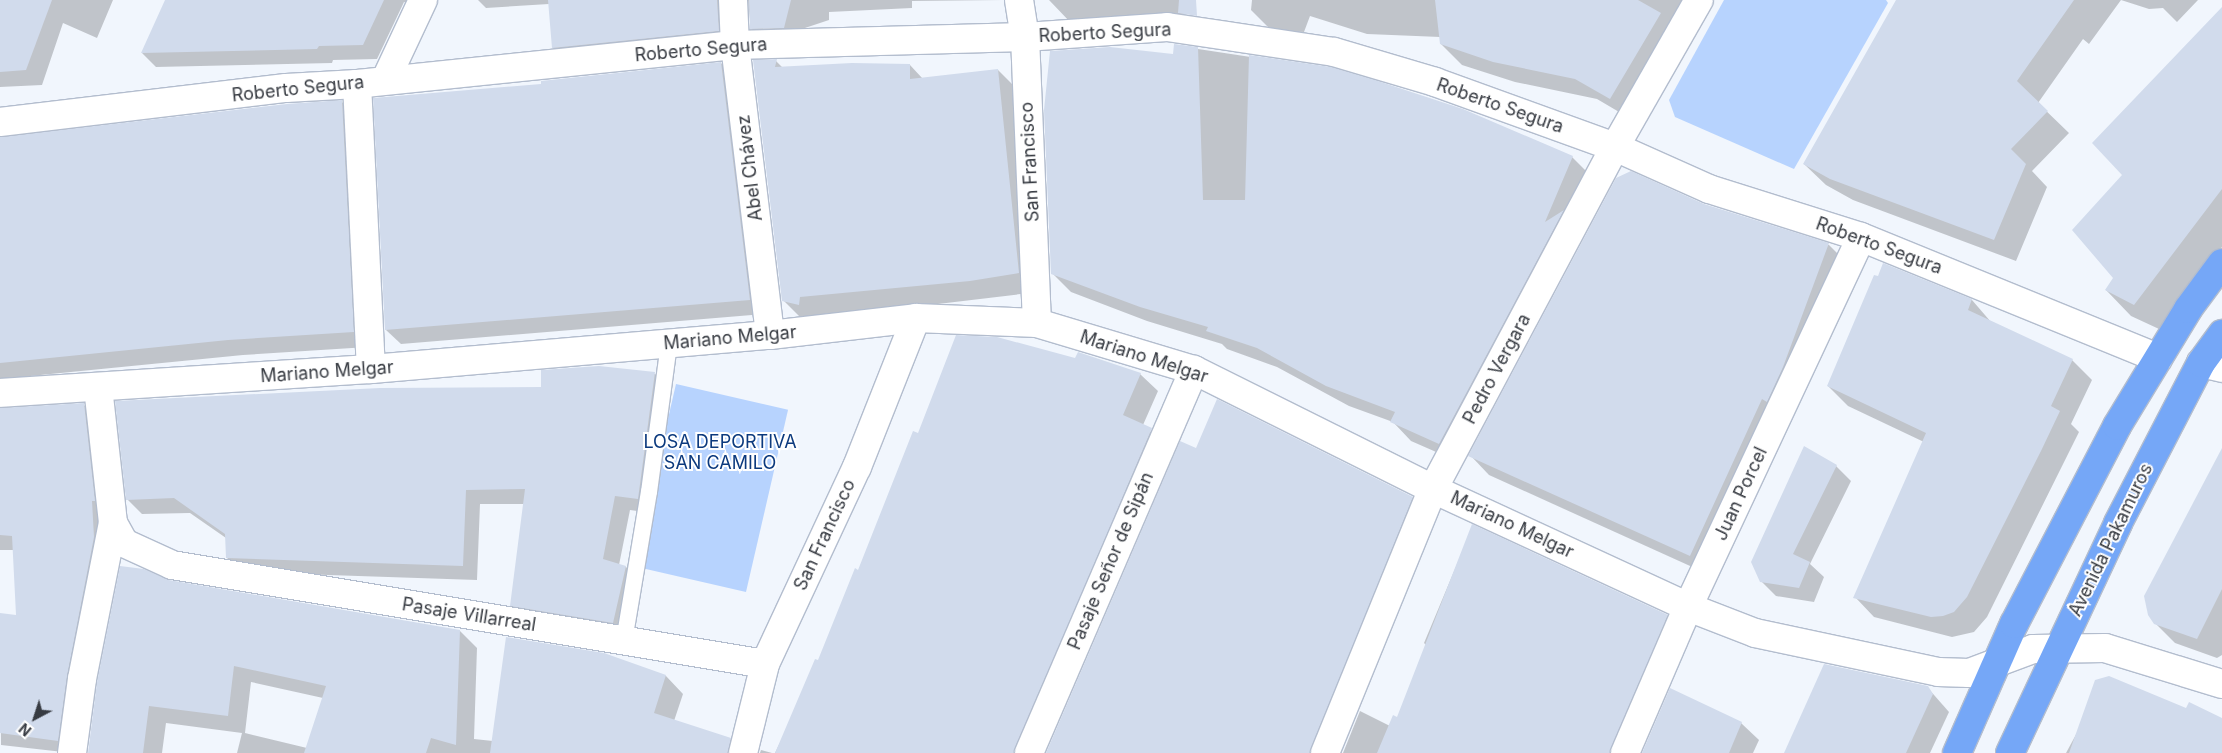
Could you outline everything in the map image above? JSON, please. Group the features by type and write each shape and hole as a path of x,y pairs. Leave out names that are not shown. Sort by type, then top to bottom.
{"highway":[{"path":"1956,753 1995,665 2117,426 2158,358 2222,263"},
{"name":"Avenida Pakamuros","path":"2010,753 2118,523 2212,366 2222,334"}],"street":[{"path":"386,80 423,0"},
{"name":"Abel Chávez","path":"733,0 735,45 770,335"},
{"name":"San Francisco","path":"1019,0 1024,37 1037,324"},
{"name":"Pedro Vergara","path":"1325,753 1433,489 1615,146 1699,0"},
{"name":"Roberto Segura","path":"0,122 286,88 357,84 735,45 1024,37 1167,27 1334,52 1435,82 1615,146 1709,189 1860,237 2158,358"},
{"path":"357,84 371,370"},
{"name":"Juan Porcel","path":"1625,753 1688,607 1860,237"},
{"name":"San Francisco","path":"743,753 765,664 857,467 916,318"},
{"name":"Mariano Melgar","path":"0,392 371,370 770,335 916,318 1037,324 1194,370 1433,489 1688,607 1755,633 1938,672 1969,673 2033,650 2060,647 2105,648 2222,684"},
{"name":"Pasaje Señor de Sipán","path":"1029,753 1194,370"},
{"path":"72,753 82,679 113,522 98,387"},
{"name":"Pasaje Villarreal","path":"113,522 124,543 172,565 765,664"}],"lane":[{"path":"624,641 650,492 669,344"}],"green space":[{"path":"1724,0 1886,0 1888,3 1794,169 1675,117 1669,100"},
{"name":"LOSA DEPORTIVA SAN CAMILO","path":"676,384 788,410 746,592 634,566"}],"building":[{"path":"0,0 52,0 26,70 0,72"},
{"path":"165,0 384,0 363,45 319,46 317,49 141,53"},
{"path":"548,0 717,0 719,31 552,48"},
{"path":"749,0 791,0 784,28 750,29"},
{"path":"1179,0 1196,0 1197,16 1178,13"},
{"path":"1435,0 1638,0 1661,13 1610,99 1575,79 1493,62 1440,44"},
{"path":"1896,0 2074,0 2017,81 2048,111 2011,149 2026,164 1994,240 1830,179 1803,164"},
{"path":"2222,7 2222,189 2134,305 2105,290 2113,278 2072,230 2122,175 2092,143"},
{"path":"1174,44 1198,47 1203,200 1245,200 1249,55 1331,67 1378,81 1463,109 1573,156 1545,222 1564,210 1439,444 1390,422 1395,412 1326,386 1257,348 1206,331 1208,327 1140,307 1051,274 1044,110 1050,51 1110,47 1173,54"},
{"path":"777,59 775,67 852,63 910,64 910,79 998,69 1019,273 970,281 800,297 799,305 782,301 753,60"},
{"path":"721,62 750,300 385,330 373,98 541,84 541,81"},
{"path":"342,100 354,332 228,340 0,363 0,137 287,104"},
{"path":"1631,171 1704,204 1829,243 1783,367 1767,402 1762,399 1690,556 1468,456 1616,178"},
{"path":"1883,263 1972,299 1968,310 2073,359 2051,406 2060,411 2041,451 1967,597 1954,612 1943,616 1931,617 1853,598 1926,433 1827,386 1874,275 1878,276"},
{"path":"956,335 997,337 1075,358 1078,352 1141,373 1123,415 1152,428 1014,753 775,753 815,659 818,660 855,568 858,570 913,431 918,433"},
{"path":"599,366 655,372 638,499 615,496 603,559 626,566 613,623 510,606 525,489 466,490 463,566 226,558 225,534 174,498 126,500 115,401 380,388 541,387 541,370"},
{"path":"1217,399 1413,497 1310,753 1046,753 1180,441 1196,448"},
{"path":"84,403 95,501 92,501 94,537 67,676 58,741 0,733 0,613 16,615 12,536 0,535 0,408"},
{"path":"1804,446 1837,465 1793,554 1810,562 1799,588 1760,582 1751,562"},
{"path":"2222,448 2222,589 2197,639 2154,624 2148,615 2144,596"},
{"path":"1472,524 1668,615 1610,753 1377,753 1393,715 1397,717"},
{"path":"120,566 144,569 169,580 460,630 456,745 431,738 426,753 304,753 326,686 234,666 228,716 149,706 143,753 88,753 97,682"},
{"path":"506,637 604,653 666,675 654,713 731,738 728,753 490,753"},
{"path":"1824,664 1928,686 1933,694 1906,753 1784,753"},
{"path":"2109,676 2186,708 2189,702 2222,718 2222,753 2069,753 2095,680"},
{"path":"1670,688 1742,722 1729,753 1642,753"}]}
